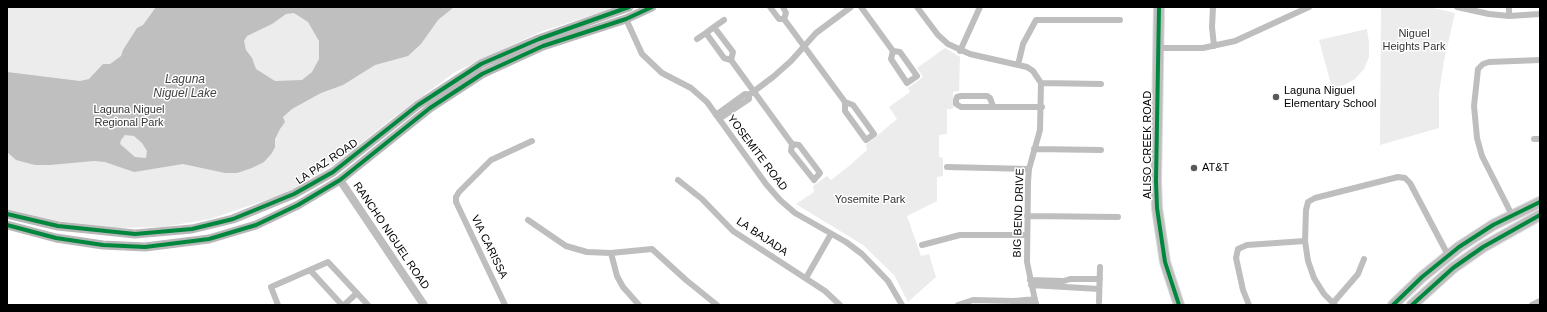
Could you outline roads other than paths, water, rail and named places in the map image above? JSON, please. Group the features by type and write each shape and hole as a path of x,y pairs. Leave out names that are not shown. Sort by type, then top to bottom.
{"main road":[{"name":"LA PAZ ROAD","path":"7,214 39,223 77,229 134,234 192,228 233,219 294,194 332,172 391,128 431,95 481,64 517,47 629,7"},
{"path":"573,27 579,29 618,18 626,19 629,13 640,7"},
{"name":"LA PAZ ROAD","path":"7,225 56,238 103,246 145,247 189,243 209,239 256,225 298,205 340,180 430,108 482,74 543,46 626,19 652,7"},
{"name":"ALISO CREEK ROAD","path":"1159,7 1156,181 1157,208 1159,230 1165,262 1179,305"},
{"path":"294,194 299,196 326,182 340,180 340,175 346,168 385,138 391,131 391,128"},
{"path":"1393,305 1448,255 1481,232 1540,202"},
{"path":"1512,215 1520,218 1532,212 1540,212"},
{"path":"1483,247 1484,240 1506,226 1512,215"},
{"path":"1412,305 1453,268 1483,247 1540,216"}],"street":[{"path":"770,7 779,19 784,19 845,102 853,105 874,134 866,140 845,111 845,102"},
{"path":"783,7 786,13 784,19"},
{"path":"717,117 745,94 752,93 791,61 816,33 851,7"},
{"path":"861,7 893,51 900,52 917,76 907,83 891,59 893,51"},
{"path":"918,7 938,35 948,44 960,51 1018,64 1033,70 1041,83 1101,84"},
{"path":"960,51 980,7"},
{"path":"1213,7 1212,27 1214,46"},
{"path":"1158,48 1203,48 1214,46 1254,34 1292,10 1309,7"},
{"path":"1457,7 1489,14 1509,16 1540,14"},
{"path":"1509,7 1509,16"},
{"name":"YOSEMITE ROAD","path":"626,19 637,46 649,61 662,73 685,84 699,94 766,184 780,200 795,213 846,242 875,267 888,281 902,305"},
{"path":"697,39 724,20"},
{"path":"1018,64 1023,44 1036,20 1120,20"},
{"path":"714,27 733,52 731,60"},
{"path":"706,33 724,58 731,60 752,93 792,144 799,145 820,173 814,180 791,152 792,144"},
{"path":"1512,215 1482,156 1477,138 1474,106 1478,69 1483,64 1540,60"},
{"name":"BIG BEND DRIVE","path":"1036,302 1030,283 1027,262 1027,216 1029,169 1040,130 1042,107 1041,83"},
{"path":"993,106 990,98 987,96 959,96 956,100 956,104 961,107 1042,107"},
{"name":"VIA CARISSA","path":"505,305 456,202 456,197 459,192 491,160 532,141"},
{"path":"1034,149 1101,150"},
{"path":"947,167 1029,169"},
{"path":"1364,259 1358,274 1334,304 1314,278 1308,261 1305,241 1306,210 1308,202 1314,198 1398,177 1405,178 1410,183 1448,255"},
{"name":"RANCHO NIGUEL ROAD","path":"340,180 424,305"},
{"name":"LA BAJADA","path":"678,180 702,199 733,231 825,291 840,305"},
{"path":"1027,216 1118,217"},
{"path":"528,220 566,246 587,252 611,253 652,249 686,280 717,305"},
{"path":"806,278 831,234"},
{"path":"922,245 960,235 1027,235"},
{"path":"1249,305 1243,290 1236,258 1238,249 1247,245 1305,241"},
{"path":"611,253 617,276 623,287 639,305"},
{"path":"278,305 270,287 328,262 368,305"},
{"path":"1099,302 1100,267"},
{"path":"310,270 344,305 357,293"},
{"path":"1030,283 1064,283 1070,279 1100,279"},
{"path":"1064,283 1070,288 1099,288"},
{"path":"958,305 973,300 1015,301 1019,304 1036,302"},
{"path":"1532,305 1540,301"}],"water":[{"name":"Laguna Niguel Lake","path":"156,7 454,7 438,20 421,44 408,56 375,65 343,85 321,93 292,109 283,117 285,122 275,139 275,147 272,153 264,162 237,173 225,173 183,164 134,172 105,162 94,161 35,165 16,160 7,152 7,72 80,81 89,79 103,64 110,64 121,56 123,50 137,28 143,25","holes":["294,13 308,22 319,41 319,59 312,72 302,80 275,81 256,69 252,58 246,50 244,41 247,36 272,24 286,14","125,135 134,136 142,143 147,151 146,158 135,157 120,144"]}],"place":[{"name":"Laguna Niguel Elementary School","path":"1276,97"},
{"name":"AT&T","path":"1194,168"}],"park label":[{"name":"Niguel Heights Park","path":"1414,40"},
{"name":"Laguna Niguel Regional Park","path":"129,116"},
{"name":"Yosemite Park","path":"870,200"}]}
